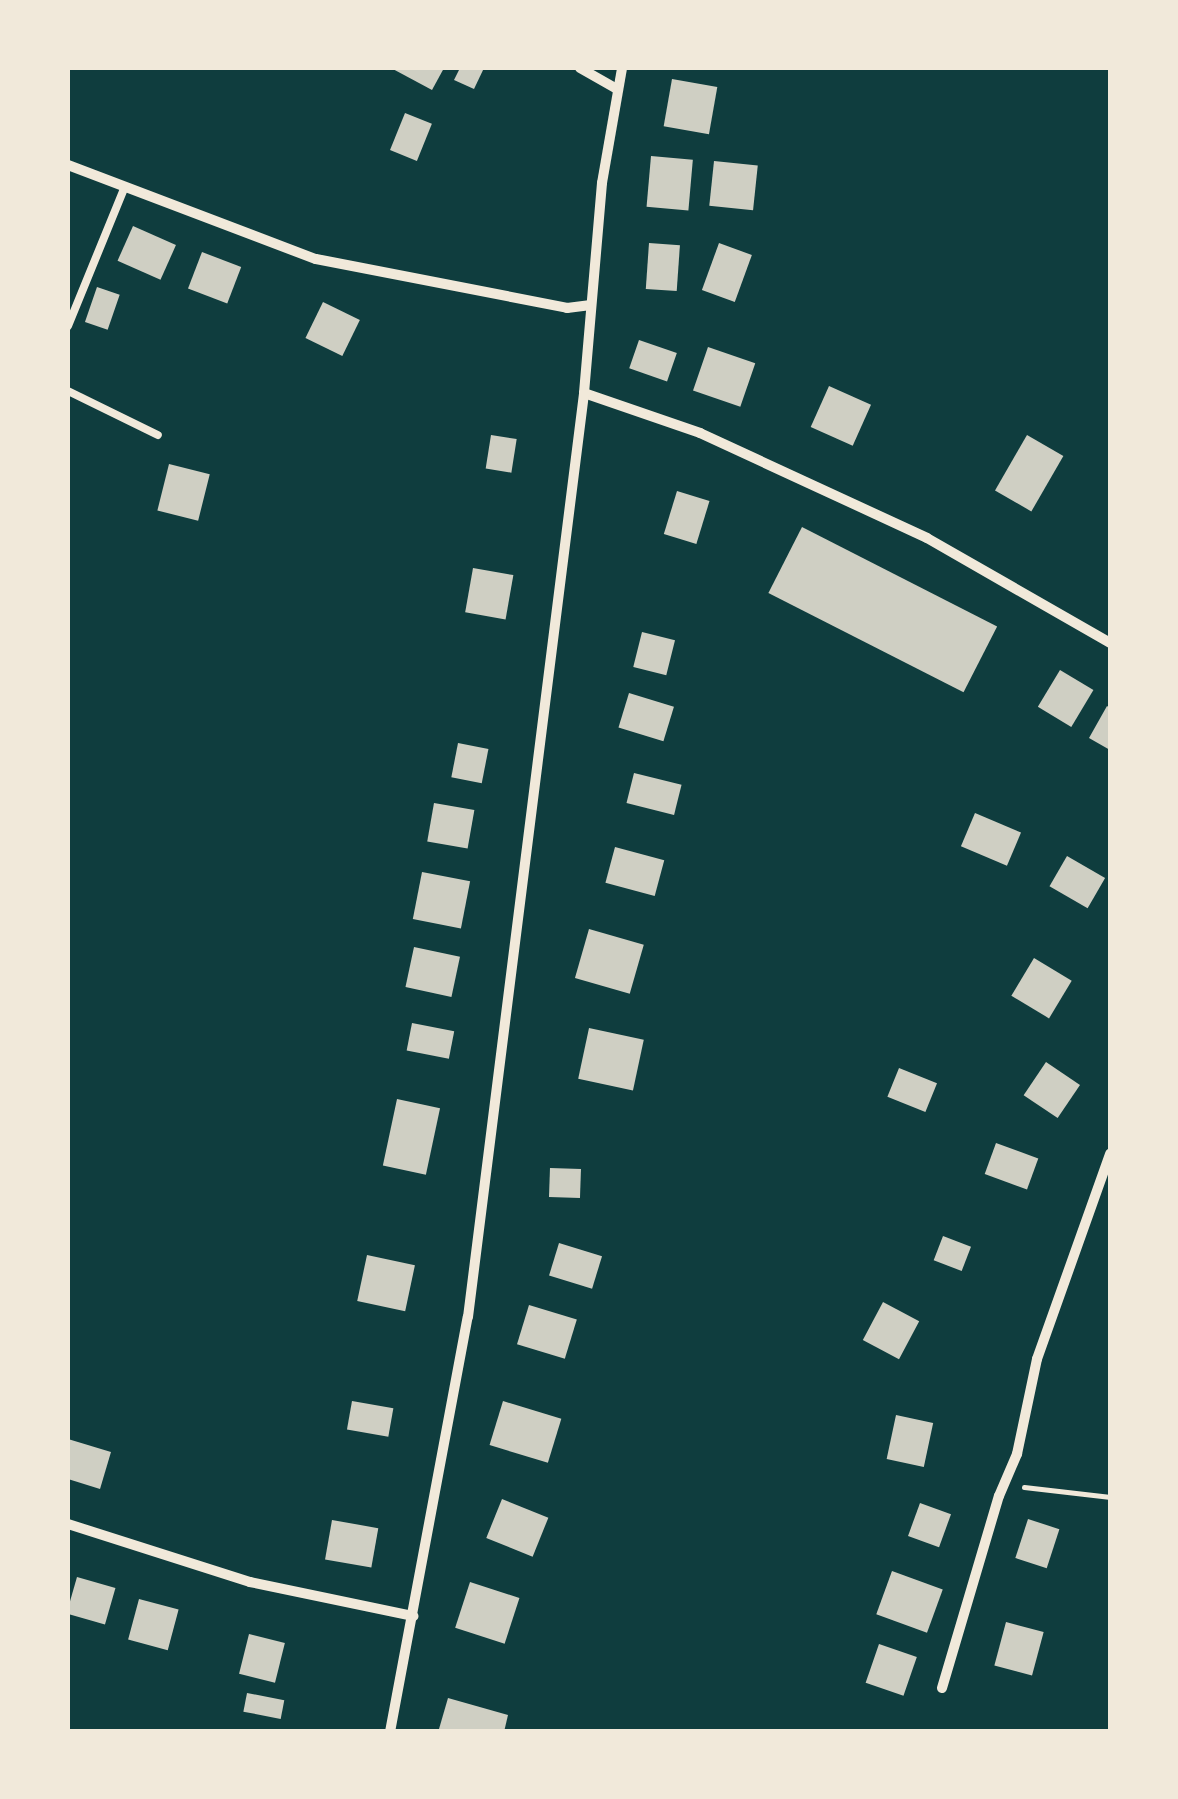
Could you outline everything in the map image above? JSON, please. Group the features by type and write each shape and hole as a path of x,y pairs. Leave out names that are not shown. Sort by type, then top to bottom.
{"street":[{"path":"580,68 617,89"},
{"path":"390,1732 468,1318 584,393 602,182 622,68"},
{"path":"68,165 272,244 357,269 567,308 591,304"},
{"path":"584,393 700,433 927,538 1110,643"},
{"path":"942,1688 999,1496 1017,1454 1038,1359 1110,1154"},
{"path":"68,1524 250,1582 413,1616"}],"lane":[{"path":"68,326 124,189"},
{"path":"68,391 158,435"}],"path":[{"path":"999,1496 1027,1486 1110,1498"}],"building":[{"path":"391,68 444,68 432,90"},
{"path":"460,68 484,68 474,89 454,80"},
{"path":"672,79 717,87 709,134 664,126"},
{"path":"405,113 432,124 417,161 390,150"},
{"path":"651,156 693,160 688,210 647,207"},
{"path":"714,161 758,166 753,210 709,206"},
{"path":"133,226 176,245 160,280 118,261"},
{"path":"649,243 680,245 677,291 646,289"},
{"path":"719,243 752,255 735,302 702,290"},
{"path":"202,252 241,267 227,303 188,288"},
{"path":"97,287 120,295 108,330 85,322"},
{"path":"323,302 360,320 342,356 305,338"},
{"path":"639,340 677,353 667,381 629,368"},
{"path":"708,347 755,363 740,407 693,390"},
{"path":"829,386 871,405 853,446 811,427"},
{"path":"491,435 517,439 511,473 486,469"},
{"path":"1027,435 1063,456 1031,511 995,490"},
{"path":"169,464 210,474 198,521 157,511"},
{"path":"677,491 710,501 696,544 664,534"},
{"path":"802,527 997,626 964,692 768,593"},
{"path":"473,568 513,575 506,619 465,612"},
{"path":"642,632 675,640 666,675 633,667"},
{"path":"1060,670 1093,690 1071,727 1038,707"},
{"path":"629,693 674,707 663,741 618,727"},
{"path":"1107,706 1110,708 1110,750 1089,738"},
{"path":"458,743 488,749 482,783 451,777"},
{"path":"634,773 682,785 674,815 627,803"},
{"path":"434,803 474,810 468,849 427,841"},
{"path":"975,813 1021,833 1007,866 961,846"},
{"path":"615,847 664,860 655,896 605,883"},
{"path":"1067,856 1105,878 1088,908 1050,886"},
{"path":"422,872 470,881 461,928 413,919"},
{"path":"589,929 644,945 630,994 575,978"},
{"path":"414,947 460,957 451,997 405,987"},
{"path":"1034,958 1072,981 1049,1018 1011,996"},
{"path":"412,1023 454,1031 449,1059 407,1050"},
{"path":"589,1028 644,1040 633,1091 578,1079"},
{"path":"1046,1062 1080,1085 1058,1118 1024,1095"},
{"path":"899,1068 937,1083 925,1112 887,1097"},
{"path":"397,1099 440,1108 426,1175 383,1166"},
{"path":"996,1143 1038,1158 1027,1189 985,1174"},
{"path":"550,1168 581,1169 580,1198 549,1197"},
{"path":"943,1236 971,1247 962,1271 934,1260"},
{"path":"559,1243 602,1256 592,1289 549,1276"},
{"path":"367,1255 415,1265 405,1311 357,1301"},
{"path":"883,1302 919,1321 899,1359 863,1340"},
{"path":"529,1305 577,1320 565,1359 517,1344"},
{"path":"352,1401 393,1408 388,1437 347,1430"},
{"path":"503,1401 561,1419 548,1463 490,1445"},
{"path":"896,1415 933,1423 924,1467 887,1459"},
{"path":"68,1439 111,1452 100,1489 68,1479"},
{"path":"502,1499 548,1518 533,1557 486,1538"},
{"path":"920,1503 951,1514 939,1547 908,1536"},
{"path":"1028,1519 1059,1529 1047,1568 1015,1558"},
{"path":"332,1520 378,1528 371,1568 325,1559"},
{"path":"892,1571 943,1589 927,1633 876,1614"},
{"path":"77,1577 115,1588 105,1625 68,1614"},
{"path":"470,1582 519,1598 505,1644 455,1628"},
{"path":"139,1599 179,1610 168,1650 128,1640"},
{"path":"1006,1622 1044,1632 1032,1676 994,1665"},
{"path":"249,1634 285,1643 275,1683 239,1674"},
{"path":"879,1644 917,1657 903,1696 866,1683"},
{"path":"247,1693 284,1700 281,1719 243,1712"},
{"path":"448,1698 508,1715 504,1732 439,1729"}]}
